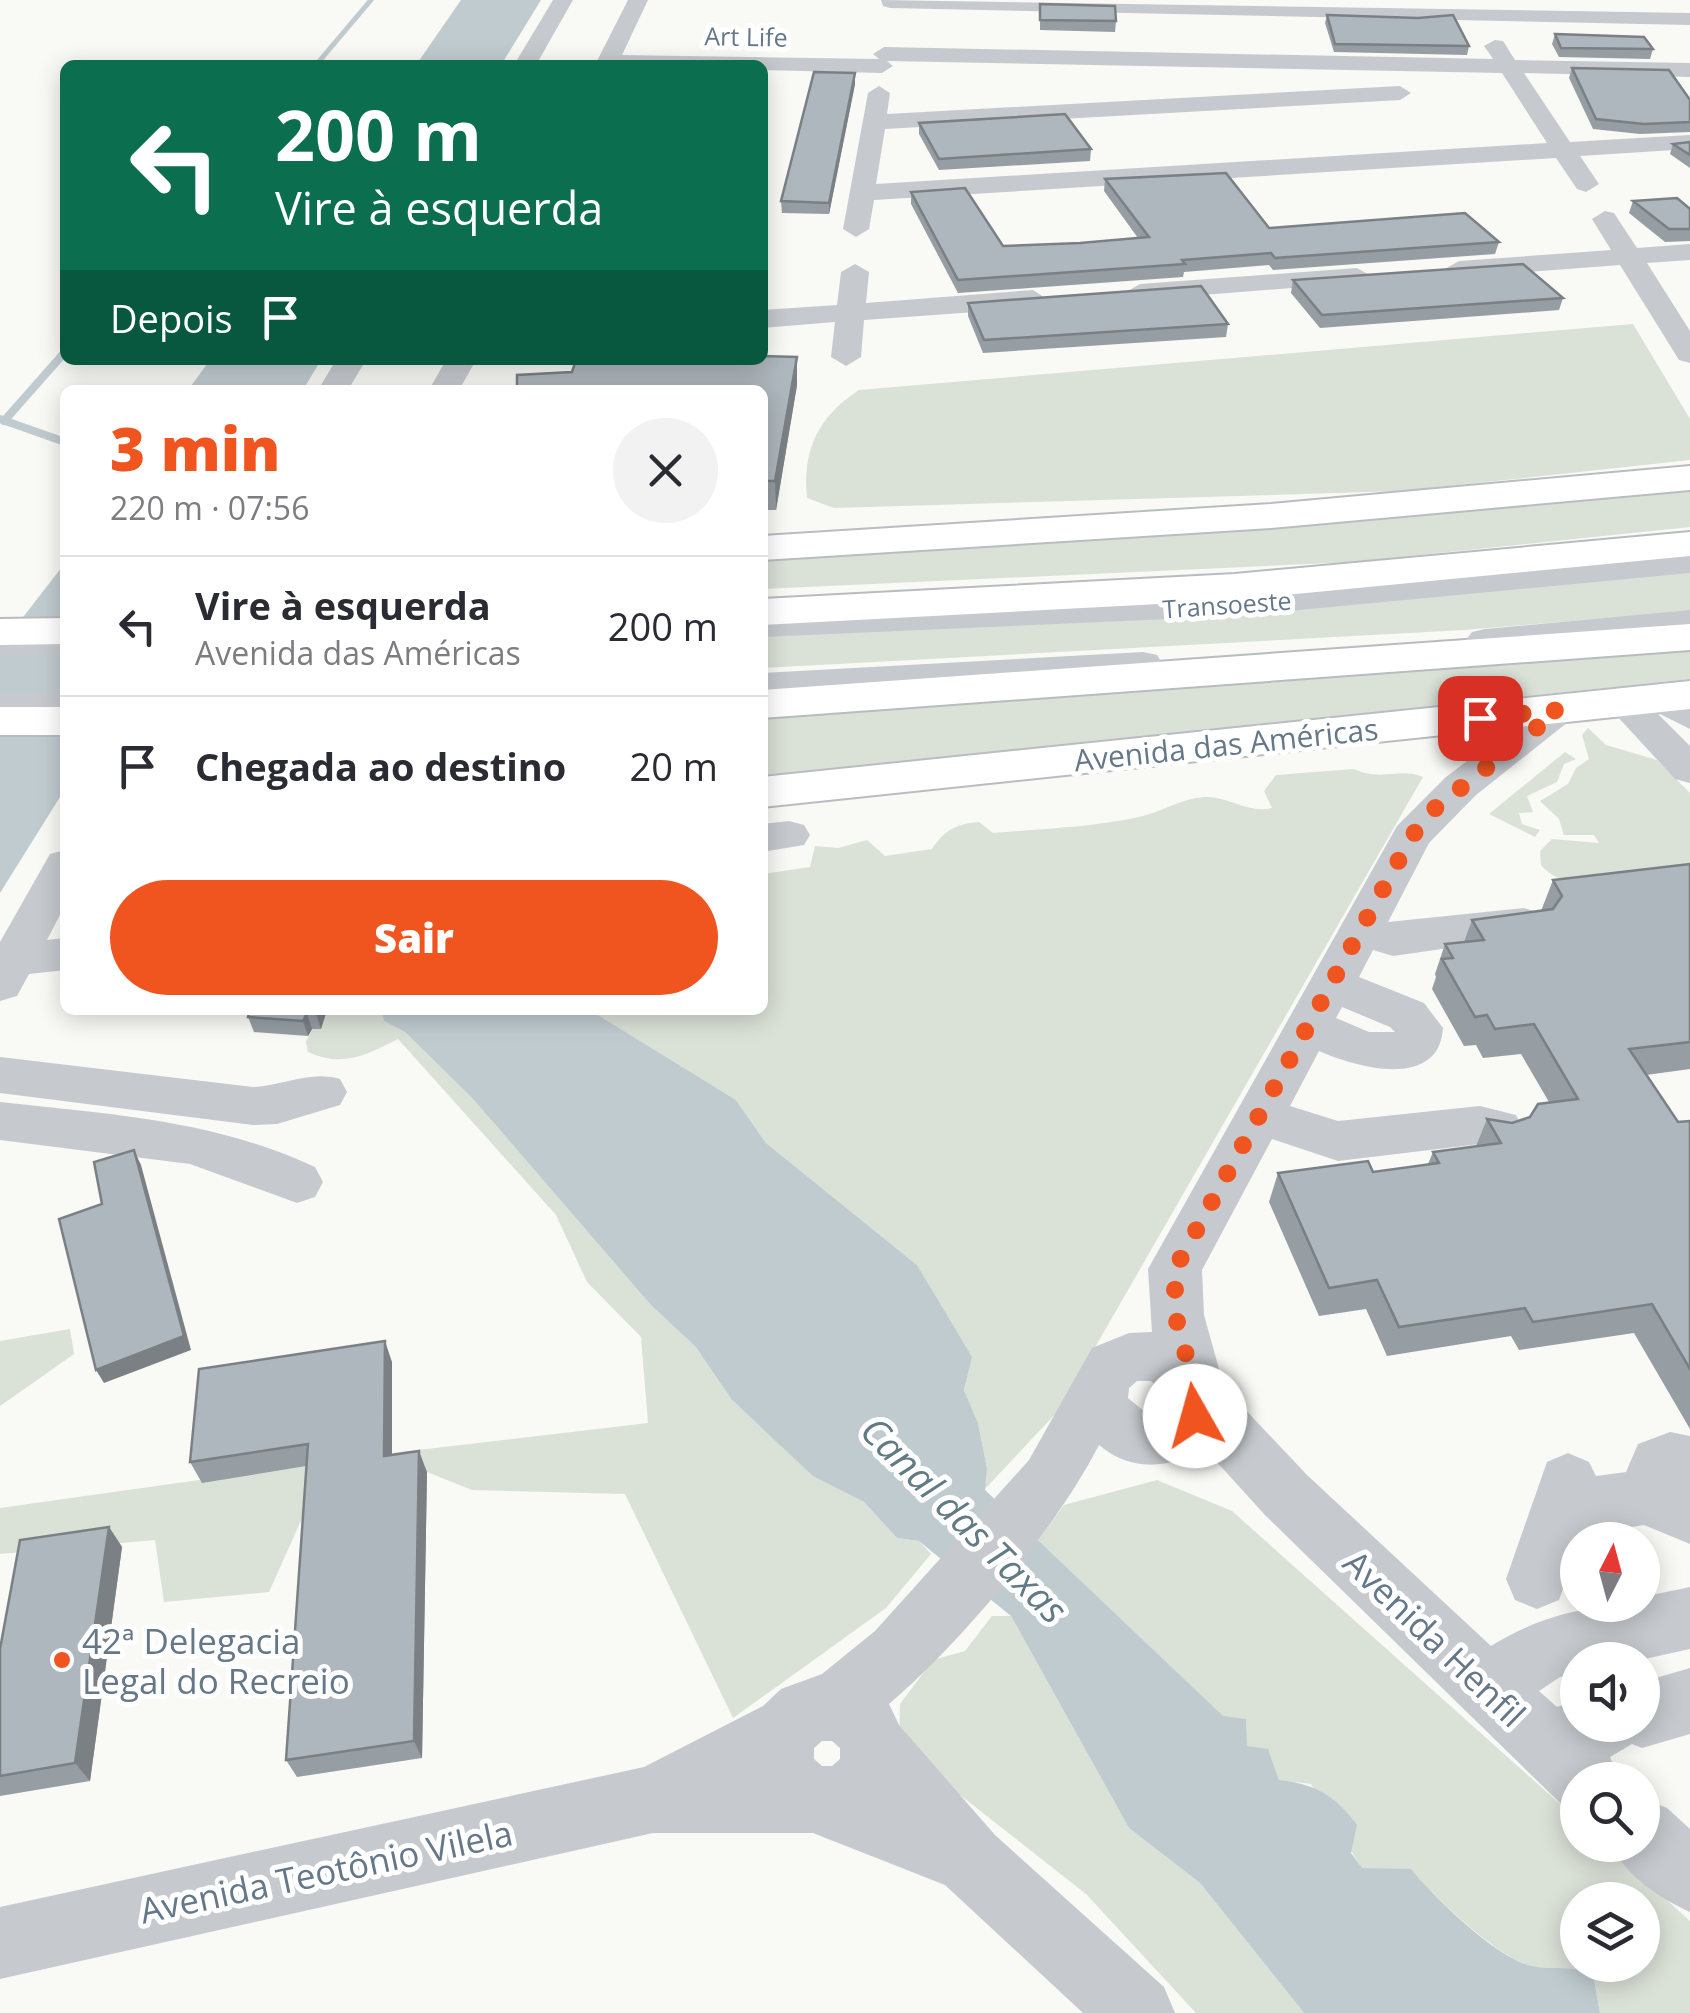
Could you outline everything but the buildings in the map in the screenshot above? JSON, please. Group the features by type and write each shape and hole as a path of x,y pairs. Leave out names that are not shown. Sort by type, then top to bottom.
{"main road":[{"path":"768,548 1271,516 1690,478"},
{"path":"768,612 1235,587 1690,544"},
{"path":"0,632 60,631"},
{"path":"768,704 1447,658 1690,637"},
{"name":"Avenida das Américas","path":"768,791 1559,710 1667,703"},
{"path":"0,721 60,721"}],"street":[{"path":"528,60 563,0"},
{"path":"608,60 638,0"},
{"path":"1471,7 1586,184"},
{"path":"886,37 1471,7 1690,19"},
{"path":"886,37 1514,76 1690,70"},
{"path":"856,229 886,37"},
{"name":"Art Life","path":"720,60 886,37"},
{"name":"Art Life","path":"768,73 886,37"},
{"path":"1462,90 1514,76"},
{"path":"874,122 1422,92"},
{"path":"862,193 1690,142"},
{"path":"1605,219 1690,354"},
{"path":"1433,271 1690,252"},
{"path":"846,357 854,272"},
{"path":"1121,293 1394,274"},
{"path":"768,319 1063,297"},
{"name":"Transoeste","path":"768,626 1237,605 1690,562"},
{"name":"Transoeste","path":"768,685 1478,641 1690,621"},
{"path":"0,645 60,644"},
{"path":"1667,703 1690,770"},
{"path":"0,706 60,705"},
{"path":"1178,1415 1175,1269 1412,836 1433,810 1559,710"},
{"path":"6,972 60,873"},
{"path":"1361,930 1393,940 1524,924"},
{"path":"6,972 60,956"},
{"path":"1308,1026 1390,1053 1410,1050 1418,1040 1419,1028 1407,1015 1331,984"},
{"path":"0,1075 254,1106 277,1105 322,1092"},
{"path":"1260,1116 1338,1141 1480,1125 1498,1130"},
{"path":"0,1121 208,1148 258,1160 297,1182"},
{"path":"820,1801 858,1790 874,1762 841,1729 916,1634 1035,1497 1104,1371 1119,1358 1139,1353 1161,1356 1180,1367 1178,1415"},
{"path":"1098,1388 1101,1406 1112,1422 1178,1415"},
{"path":"1035,1497 1178,1415"},
{"name":"Avenida Henfil","path":"1178,1415 1191,1455 1286,1495 1486,1686 1580,1751"},
{"path":"1536,1579 1563,1496 1679,1491"},
{"path":"1486,1686 1548,1648 1690,1618"},
{"path":"1660,1710 1690,1702"},
{"name":"Avenida Teotônio Vilela","path":"0,1943 653,1799 841,1729 970,1860 1138,2013"},
{"name":"Avenida Teotônio Vilela","path":"653,1799 820,1801 970,1860"},
{"path":"1660,1849 1690,1876"}],"shaded area":[{"path":"1633,324 1690,419 1690,460 1403,491 834,508 807,498 807,464 816,435 833,411 859,390"},
{"path":"1690,489 1690,527 1351,562 768,589 768,558"},
{"path":"1690,564 1690,611 1464,630 768,668 768,629"},
{"path":"1690,647 1690,679 768,776 768,712"},
{"path":"1588,728 1606,745 1657,760 1690,793 1690,877 1633,885 1591,885 1554,876 1541,865 1540,851 1552,839 1599,843 1594,835 1564,835 1559,819 1540,801 1568,784 1576,768 1589,759 1582,735"},
{"path":"1565,752 1576,759 1564,764 1557,782 1527,796 1533,812 1519,813 1522,824 1540,830 1535,837 1489,814"},
{"path":"1354,769 1423,777 1059,1410 984,1490 987,1468 978,1423 964,1390 971,1357 917,1265 766,1143 736,1100 598,1015 768,1015 768,873 810,867 815,846 838,848 867,840 885,856 932,849 951,829 971,823 979,822 993,833 1085,825 1139,817 1205,797 1255,809 1272,808 1264,791 1276,775"},
{"path":"325,1015 382,1015 384,1021 405,1032 473,1099 650,1304 697,1347 732,1400 813,1475 864,1502 897,1538 919,1541 931,1554 886,1608 733,1718 625,1494 472,1490 427,1472 316,1487 269,1592 164,1602 155,1540 0,1554 0,1508 392,1453 648,1423 641,1337 587,1282 556,1215 398,1039 365,1054 332,1059 308,1052 306,1042 312,1029 321,1029"},
{"path":"70,1329 74,1354 0,1406 0,1341"},
{"path":"1157,1480 1232,1511 1560,1804 1560,1862 1625,1862 1647,1882 1560,1882 1560,1969 1518,1961 1467,1925 1411,1869 1362,1869 1311,1784 1279,1780 1268,1750 1247,1746 1223,1717 1038,1541 1064,1505"},
{"path":"992,1616 1011,1616 1129,1828 1200,1883 1304,2013 1196,2013 1086,1894 899,1747 900,1704 933,1660 965,1651"},
{"path":"1660,1894 1690,1921 1690,2013 1600,2013 1594,1982 1660,1982"}],"water":[{"path":"461,0 541,0 504,60 419,60"},
{"path":"206,365 318,365 306,385 192,385"},
{"path":"60,569 60,797 0,893 0,647"},
{"name":"Canal das Taxas","path":"382,1015 598,1015 736,1100 766,1143 917,1265 972,1357 964,1390 978,1423 987,1468 985,1490 1223,1716 1246,1719 1247,1746 1268,1749 1279,1780 1314,1788 1341,1806 1357,1825 1351,1853 1362,1868 1411,1869 1450,1910 1517,1961 1560,1968 1560,1982 1594,1982 1600,2013 1304,2013 1200,1883 1129,1828 1011,1616 919,1541 897,1538 864,1502 813,1476 732,1400 696,1347 650,1304 473,1099 405,1032 384,1021"}],"waterway":[{"path":"320,60 371,0"},
{"path":"4,421 60,358"},
{"path":"0,419 4,421"},
{"path":"4,421 60,440"}],"place":[{"name":"42ª Delegacia Legal do Recreio","path":"62,1660"}],"route":[{"path":"1195,1416 1198,1400 1175,1314 1175,1269 1412,836 1433,810 1559,710 1480,718"}]}
